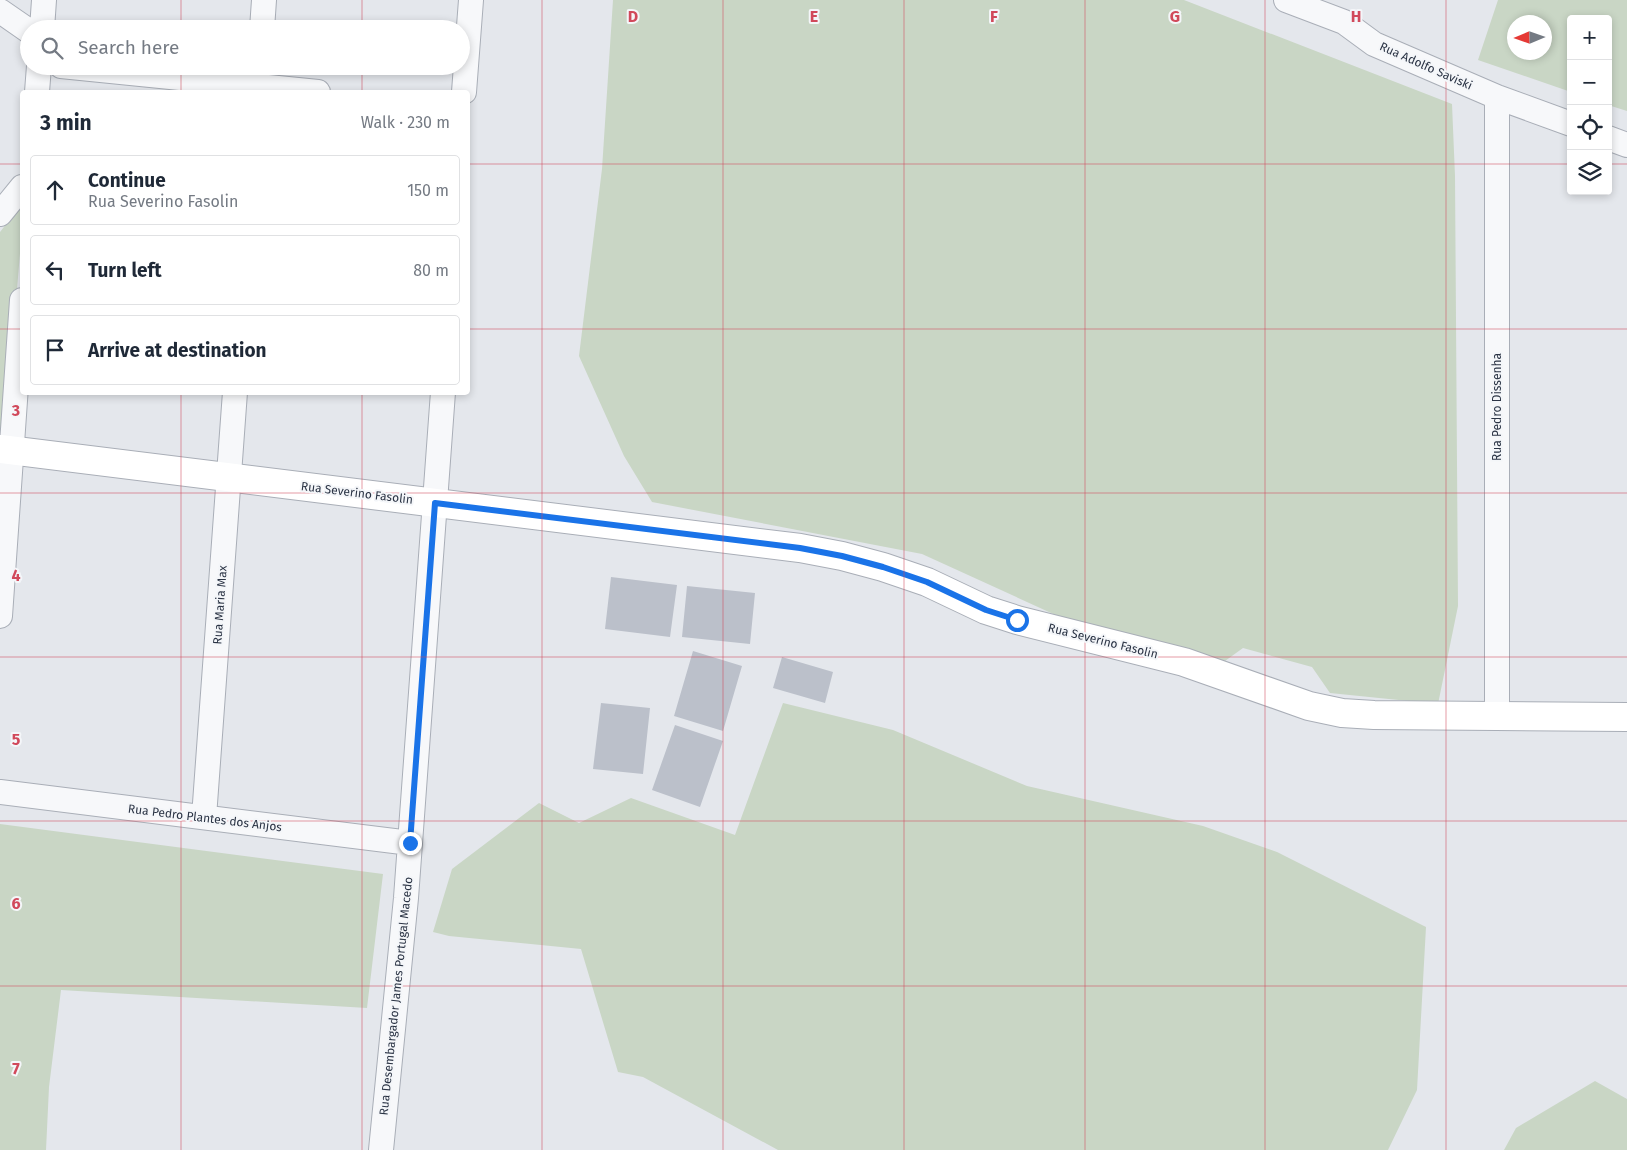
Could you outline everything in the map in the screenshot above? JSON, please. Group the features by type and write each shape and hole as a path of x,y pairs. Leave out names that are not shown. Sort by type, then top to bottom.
{"street":[{"path":"43,20 44,0"},
{"path":"263,20 264,0"},
{"path":"469,20 471,0"},
{"name":"Rua Adolfo Saviski","path":"1286,0 1344,22 1374,44 1497,97 1567,123"},
{"path":"0,11 20,25"},
{"path":"37,90 38,75"},
{"path":"172,75 258,82 306,90"},
{"path":"464,90 465,75"},
{"name":"Rua Pedro Dissenha","path":"1497,97 1497,716"},
{"path":"1612,139 1627,145"},
{"path":"0,214 20,189"},
{"path":"0,616 6,450 20,319"},
{"name":"Rua Maria Max","path":"204,818 235,395"},
{"name":"Rua Desembargador James Portugal Macedo","path":"381,1150 402,952 443,395"},
{"name":"Rua Severino Fasolin","path":"6,450 800,548 842,556 927,582 986,610 1017,620 1184,662 1309,706 1342,713 1374,715 1627,717"},
{"name":"Rua Pedro Plantes dos Anjos","path":"0,792 410,843"}],"green space":[{"path":"613,0 1184,0 1452,104 1455,176 1458,606 1438,704 1330,693 1312,667 1243,648 1225,661 1073,623 922,554 652,502 624,456 579,356 602,169"},
{"path":"1498,0 1627,0 1627,111 1612,106 1612,15 1567,15 1567,91 1478,60"},
{"path":"20,207 20,254 4,442 0,441 0,232"},
{"path":"783,703 893,730 1027,786 1203,826 1277,852 1426,927 1417,1090 1388,1150 778,1150 643,1077 618,1072 581,949 449,936 433,932 452,869 539,803 579,823 631,798 735,835"},
{"path":"0,824 383,874 367,1008 61,990 49,1087 46,1150 0,1150"},
{"path":"1595,1081 1627,1099 1627,1150 1504,1150 1516,1128"}],"building":[{"path":"611,577 677,585 670,637 605,629"},
{"path":"687,586 755,593 750,644 682,637"},
{"path":"693,651 742,666 723,731 674,716"},
{"path":"782,657 833,672 825,703 773,688"},
{"path":"601,703 650,708 643,774 593,769"},
{"path":"675,725 723,741 700,807 652,790"}],"route":[{"path":"410,843 435,503 800,548 842,556 927,582 986,610 1017,620"}]}
